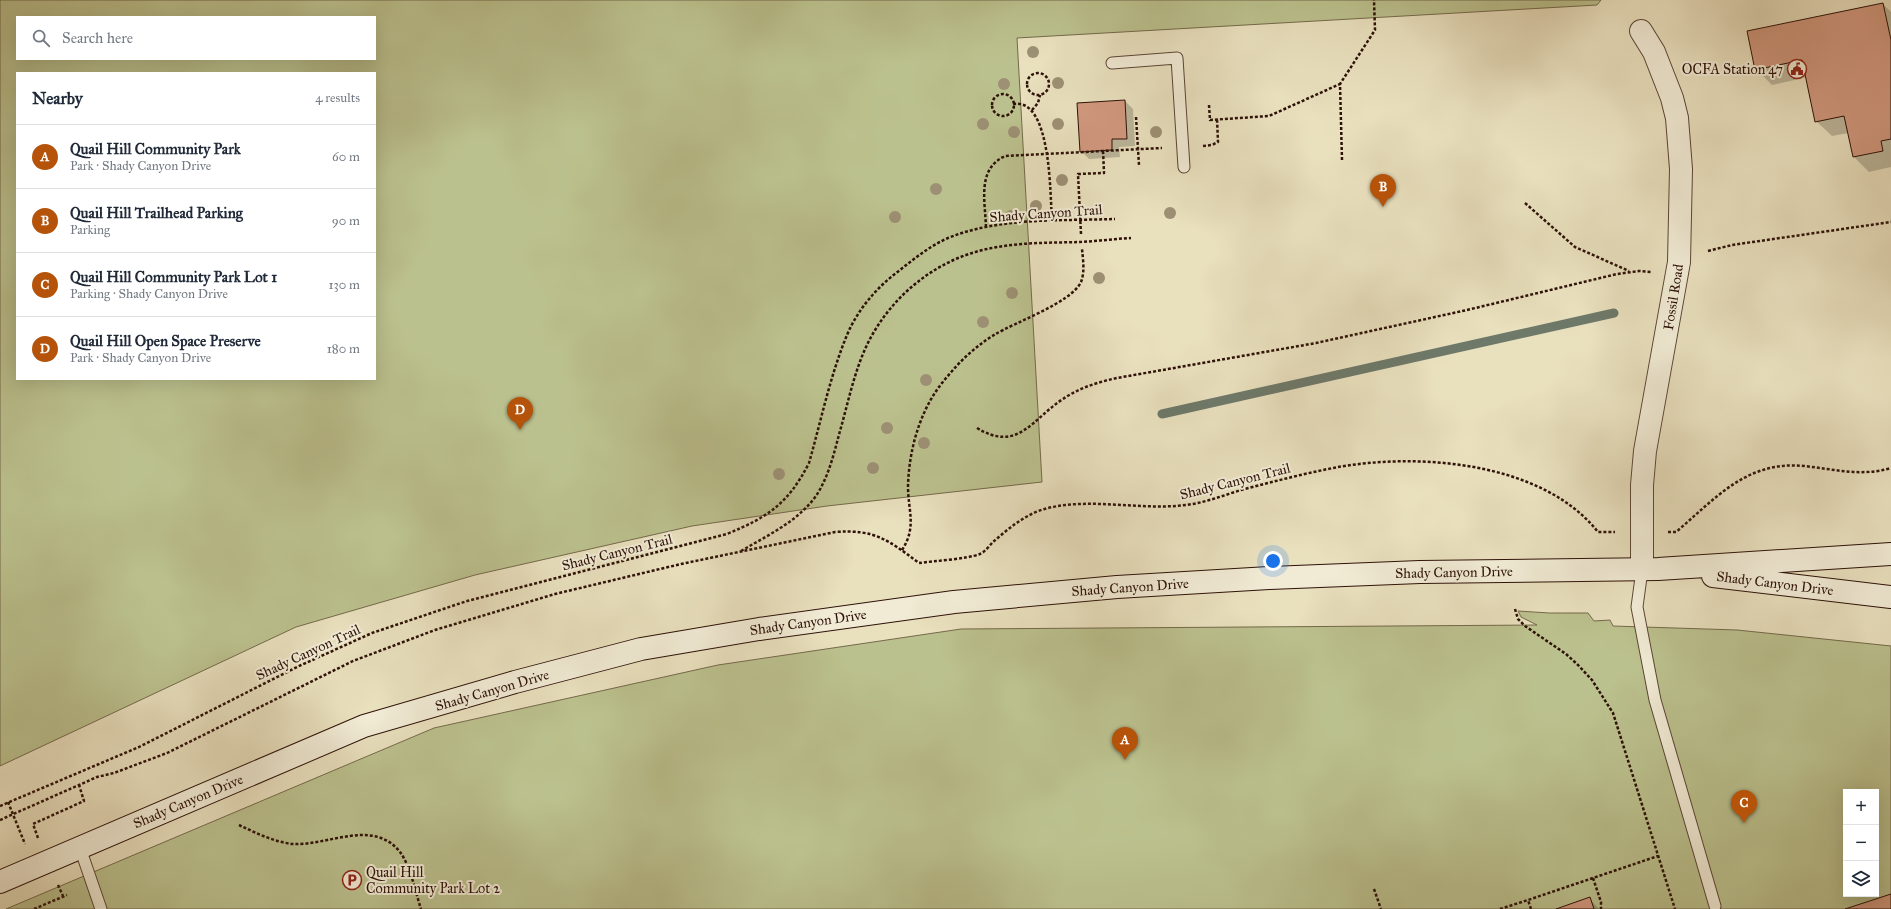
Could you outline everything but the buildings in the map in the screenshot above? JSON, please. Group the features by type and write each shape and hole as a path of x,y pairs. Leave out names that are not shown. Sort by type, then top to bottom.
{"street":[{"name":"Fossil Road","path":"1641,31 1654,52 1672,98 1677,118 1681,169 1679,262 1644,464 1642,485 1650,569"},
{"name":"Shady Canyon Drive","path":"0,882 364,726 515,682 641,650 759,629 954,602 1117,588 1269,578 1420,572 1650,569 1891,554"},
{"name":"Shady Canyon Drive","path":"1650,569 1891,597"}],"lane":[{"path":"1112,63 1177,58 1184,167"},
{"path":"1650,569 1637,607 1655,700 1715,906"},
{"path":"80,848 101,909"}],"path":[{"path":"1209,105 1210,120 1269,116 1340,84 1375,30 1374,0"},
{"path":"1032,110 1038,103 1040,96 1046,92 1049,84 1043,75 1036,73 1029,77 1027,86 1030,92 1040,96"},
{"path":"1340,84 1342,160"},
{"path":"1002,94 1011,98 1013,104 1011,111 1002,116 995,112 992,106 994,99 1002,94"},
{"path":"1013,104 1018,103 1032,110 1037,117 1044,134 1047,153 1052,222"},
{"path":"1136,118 1139,164"},
{"path":"986,227 985,180 987,172 994,162 1006,156 1215,144 1218,139 1217,119"},
{"path":"1081,234 1078,174 1104,172 1103,150"},
{"path":"1525,203 1575,246 1630,272"},
{"name":"Shady Canyon Trail","path":"0,806 138,747 297,668 372,633 467,601 727,534 762,518 773,511 791,492 809,463 847,334 865,304 890,278 933,246 947,239 986,227 1115,219"},
{"path":"1708,251 1732,245 1891,222"},
{"name":"Shady Canyon Trail","path":"738,552 791,522 815,497 828,471 866,347 891,307 914,285 945,265 968,254 983,250 1015,245 1131,238"},
{"path":"902,550 910,536 912,526 908,494 912,452 918,428 939,388 959,363 984,342 1005,329 1072,294 1081,282 1083,275 1082,249"},
{"path":"977,428 989,435 1009,437 1019,434 1065,397 1100,382 1131,375 1213,363 1316,343 1630,272 1654,272"},
{"name":"Shady Canyon Trail","path":"0,820 97,777 167,753 353,661 435,630 555,594 738,552 835,532 852,531 874,534 902,550 919,563 981,554 993,542 1024,519 1048,508 1072,505 1186,505 1333,468 1396,461 1461,465 1513,478 1566,501 1588,519 1598,532"},
{"path":"1676,532 1728,487 1756,471 1787,465 1848,473 1869,472 1891,468"},
{"path":"1515,609 1518,619 1525,626 1566,654 1592,680 1613,714 1675,909"},
{"path":"8,802 25,844"},
{"path":"239,825 274,840 292,844 355,836 371,836 384,839 400,853 406,865 421,909"},
{"path":"1500,909 1658,856"},
{"path":"1593,878 1601,902 1601,909"},
{"path":"1374,889 1381,909"},
{"path":"34,909 67,895"},
{"path":"1528,900 1531,909"}],"green space":[{"path":"0,0 1601,0 1597,5 1017,38 1042,482 827,506 692,526 475,575 296,627 0,766"},
{"path":"1518,611 1588,613 1594,621 1610,620 1613,626 1737,630 1891,646 1891,909 6,909 434,728 718,665 961,629 1537,625 1521,617"}],"waterway":[{"path":"1162,414 1614,313"}],"place":[{"name":"OCFA Station 47","path":"1797,69"},
{"name":"Quail Hill Trailhead Parking","path":"1383,207"},
{"name":"Quail Hill Open Space Preserve","path":"520,430"},
{"name":"Quail Hill Community Park","path":"1125,760"},
{"name":"Quail Hill Community Park Lot 1","path":"1744,823"},
{"name":"Quail Hill Community Park Lot 2","path":"352,880"}]}
